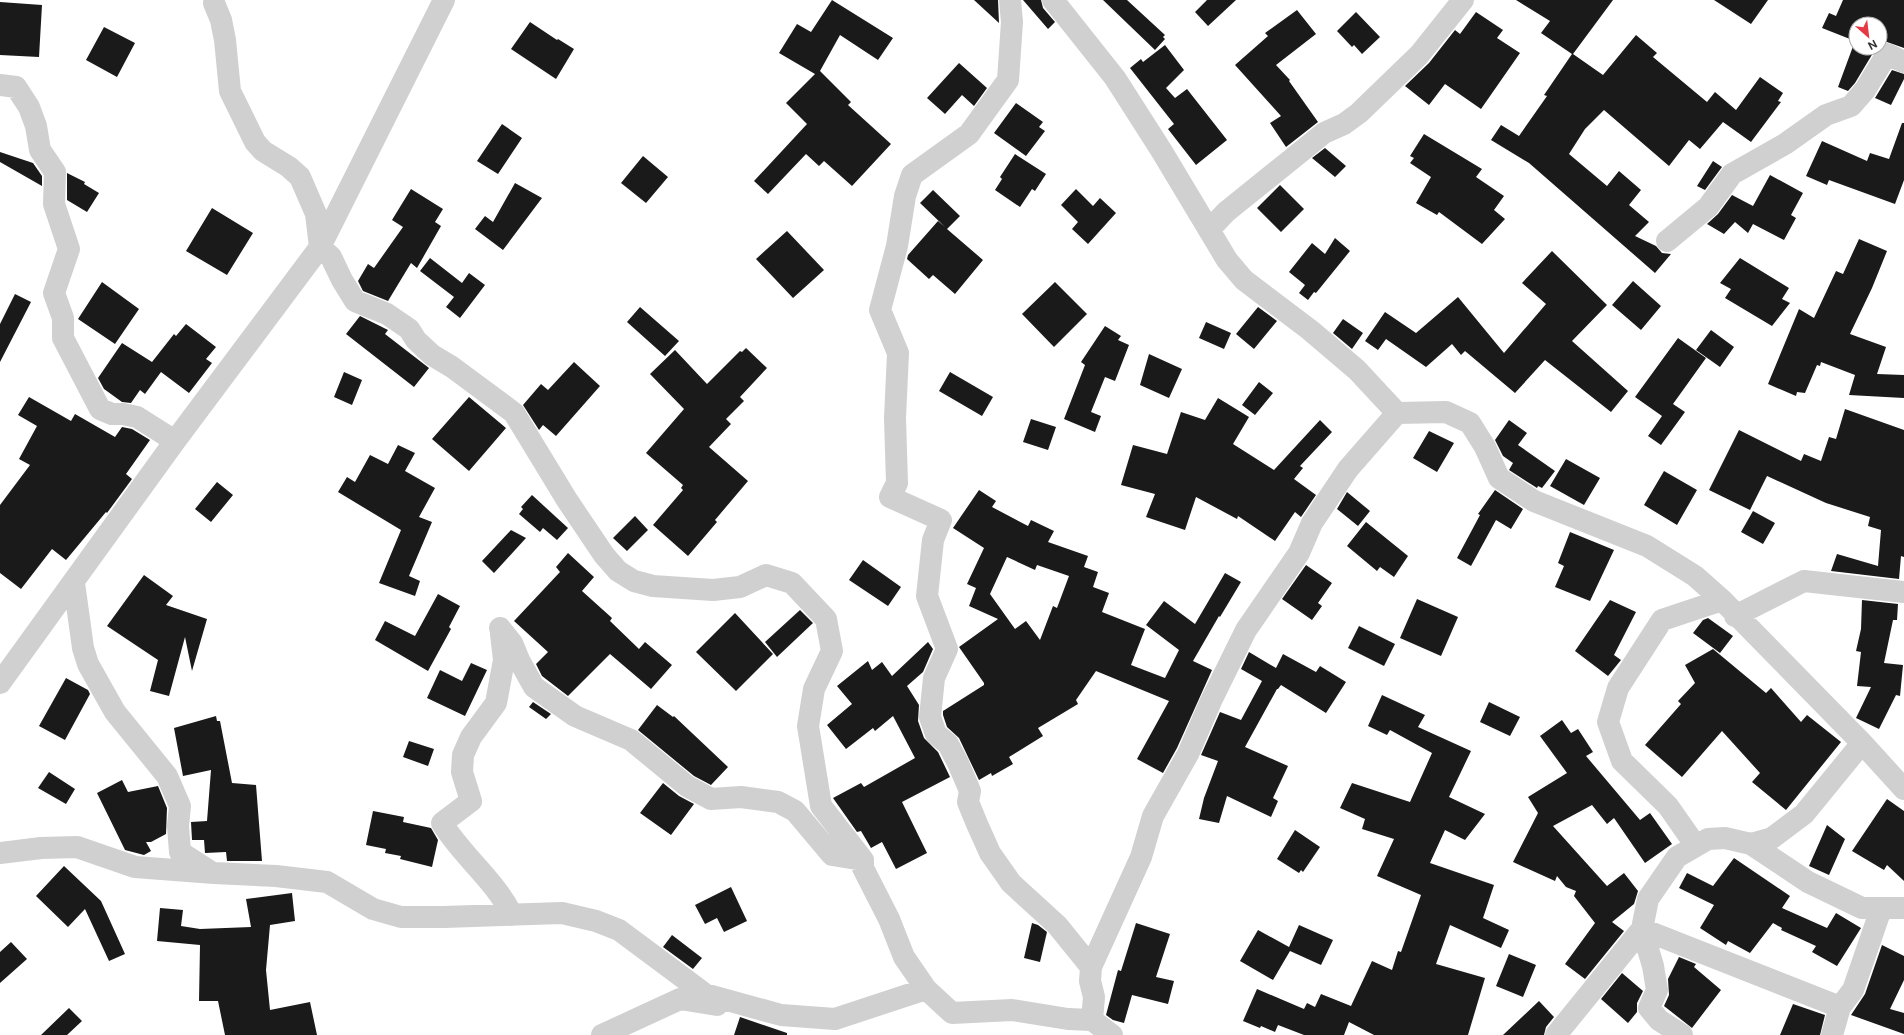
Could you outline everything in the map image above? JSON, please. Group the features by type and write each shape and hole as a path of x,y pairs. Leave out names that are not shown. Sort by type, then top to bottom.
{"street":[{"path":"0,683 74,583 174,441 320,247 444,0"},
{"path":"1010,0 1012,22 1008,80 969,134 912,175 905,196 897,246 880,310 898,353 895,418 897,483 890,497 940,520 933,540 927,596 947,649 934,678 930,718 936,734 948,744 958,763 970,791 968,802 990,853 1011,883 1057,925 1091,967"},
{"path":"1054,0 1115,78 1227,260 1244,280 1310,330 1357,370 1397,413"},
{"path":"1209,230 1226,212 1324,133 1344,124 1359,113 1419,55 1463,0"},
{"path":"214,3 221,20 225,40 230,91 255,142 263,151 289,167 300,178 316,214 320,247 331,257 342,280 355,301 387,314 409,330 416,340 432,355 452,367 514,413 567,500 604,555 618,571 634,581 653,586 713,590 740,587 766,575 792,583 826,619 832,651 814,689 808,726 821,806 863,860 863,868 889,919 904,957 926,989 952,1013 1012,1010 1092,1020 1112,1035"},
{"path":"1667,241 1708,207 1732,174 1786,144 1826,115 1851,106 1864,90 1887,54 1904,62"},
{"path":"0,86 16,87 29,107 40,150 55,172 54,204 69,249 54,293 63,318 64,338 88,390 100,409 112,414 124,414 137,417 174,441"},
{"path":"1092,1020 1094,997 1090,981 1091,967 1141,857 1153,816 1188,754 1211,701 1246,630 1299,553 1312,523 1348,469 1397,413 1446,412 1470,424 1485,447 1499,478 1534,501 1648,546 1695,576 1862,743 1904,789"},
{"path":"1696,846 1668,806 1622,762 1608,722 1618,688 1662,620 1728,608 1804,581 1904,592"},
{"path":"74,583 83,648 88,664 115,712 167,776 180,806 178,826 180,852 214,873"},
{"path":"512,915 504,898 474,867 450,837 442,823 471,801 462,772 463,755 471,738 496,703 504,660 500,628 512,643 519,660 534,687 575,716 631,740 687,786 711,799 741,797 778,802 795,811 832,855 863,860"},
{"path":"1751,844 1772,838 1804,814 1862,743"},
{"path":"1556,1035 1642,929 1648,899 1677,857 1708,839 1725,838 1751,844 1808,882 1862,908 1904,908"},
{"path":"0,854 41,848 77,847 135,867 276,876 327,882 373,909 402,917 562,913 596,921 619,930 705,994 781,1015"},
{"path":"1832,1035 1840,1007 1853,990 1881,908"},
{"path":"1642,929 1840,1007"},
{"path":"1642,929 1653,966 1657,990 1649,1008 1659,1020 1682,1035"},
{"path":"602,1035 680,999 781,1015 835,1019 926,989"}],"building":[{"path":"832,0 893,38 878,60 840,35 820,71 851,102 848,105 891,144 852,186 824,161 819,166 806,154 768,194 754,181 807,124 786,103 815,74 779,53 797,24 811,32"},
{"path":"974,0 998,0 999,23"},
{"path":"1023,0 1041,0 1043,8 1055,22 1048,29"},
{"path":"1103,0 1127,0 1165,35 1163,37 1165,39 1155,50"},
{"path":"1207,0 1236,0 1208,26 1195,12"},
{"path":"1516,0 1613,0 1573,54 1603,75 1636,35 1657,53 1653,57 1707,102 1715,92 1736,110 1760,77 1783,93 1778,101 1781,102 1751,142 1723,122 1700,149 1689,140 1669,166 1604,110 1585,129 1569,154 1607,186 1619,171 1641,190 1629,205 1649,222 1635,236 1656,246 1662,253 1671,254 1655,273 1529,163 1491,140 1501,125 1519,136 1547,96 1544,95 1572,54 1541,33 1550,21"},
{"path":"1714,0 1768,0 1751,24"},
{"path":"1843,0 1904,0 1904,48 1888,42 1888,16 1848,16 1848,38 1822,28 1829,13 1836,16"},
{"path":"0,2 42,5 39,57 0,55"},
{"path":"1297,10 1316,34 1276,65 1290,80 1289,81 1318,122 1286,147 1270,123 1281,116 1235,65 1268,36 1265,33"},
{"path":"1356,12 1380,37 1362,54 1354,45 1352,47 1337,31"},
{"path":"1476,12 1503,30 1497,38 1520,53 1481,109 1445,84 1429,105 1405,86 1429,63 1455,30 1460,34"},
{"path":"530,22 557,40 558,39 574,49 556,79 511,49"},
{"path":"104,27 135,43 117,77 86,60"},
{"path":"1165,45 1184,70 1166,88 1175,98 1187,89 1227,140 1196,165 1168,129 1174,124 1130,68 1141,59 1143,62"},
{"path":"1849,56 1871,56 1855,83 1848,91 1838,87"},
{"path":"959,63 987,88 974,106 962,95 945,114 927,98"},
{"path":"1892,70 1904,74 1904,79 1891,105 1875,98"},
{"path":"1016,103 1043,122 1039,127 1045,131 1026,156 994,133"},
{"path":"1902,123 1904,123 1904,180 1895,204 1829,180 1827,185 1806,176 1822,141 1867,161 1870,153 1889,159"},
{"path":"502,124 522,138 498,174 477,161"},
{"path":"1424,134 1482,169 1476,177 1504,196 1494,210 1505,219 1482,244 1439,212 1437,215 1416,203 1431,177 1410,163 1414,158 1410,156"},
{"path":"1325,148 1346,166 1335,177 1312,158"},
{"path":"0,152 33,163 42,176 42,186 0,162"},
{"path":"1015,154 1046,174 1035,191 1032,189 1020,207 995,190 1002,179 1000,177"},
{"path":"643,156 668,177 646,203 621,183"},
{"path":"1713,161 1722,167 1705,190 1697,186"},
{"path":"67,173 85,182 84,184 99,193 87,212 67,200"},
{"path":"1770,175 1803,193 1791,215 1796,218 1784,240 1753,224 1748,233 1735,222 1724,234 1707,224 1718,214 1732,195 1753,206"},
{"path":"515,183 542,198 503,250 475,229 485,216 493,222"},
{"path":"1280,185 1304,209 1281,232 1257,208"},
{"path":"411,189 443,209 435,222 441,226 417,268 411,263 388,301 363,291 358,281 368,264 374,268 403,227 392,220"},
{"path":"1076,189 1093,206 1100,198 1116,213 1088,244 1072,229 1078,222 1061,205"},
{"path":"933,190 960,216 947,229 983,260 955,294 933,275 929,279 907,259 908,255 938,221 945,227 920,203"},
{"path":"212,208 253,233 227,275 186,251"},
{"path":"787,231 824,270 793,298 756,259"},
{"path":"1335,238 1350,251 1316,293 1314,292 1308,300 1299,293 1305,285 1289,272 1312,243 1325,254"},
{"path":"1859,239 1887,251 1872,288 1850,334 1886,347 1877,374 1904,375 1904,398 1849,395 1855,375 1821,362 1820,366 1817,365 1805,393 1797,392 1796,396 1768,384 1799,309 1814,318 1836,271 1843,274"},
{"path":"1552,251 1607,305 1572,341 1628,391 1611,412 1545,360 1515,393 1465,351 1461,355 1452,344 1426,367 1386,339 1378,350 1365,341 1385,312 1416,333 1458,297 1504,353 1546,304 1522,283"},
{"path":"430,258 462,283 469,273 485,285 460,318 446,307 454,297 420,271"},
{"path":"1740,258 1789,288 1782,299 1790,303 1772,326 1725,298 1731,289 1720,283"},
{"path":"1633,281 1661,306 1641,330 1612,305"},
{"path":"102,282 139,309 115,344 78,319"},
{"path":"1055,282 1087,314 1054,347 1022,314"},
{"path":"15,294 31,302 0,362 0,324"},
{"path":"640,307 679,341 665,356 627,322"},
{"path":"1258,307 1277,321 1254,349 1236,334"},
{"path":"360,316 388,330 385,334 429,368 414,387 346,334"},
{"path":"1343,319 1363,333 1352,349 1333,333"},
{"path":"1206,322 1231,333 1224,349 1199,338"},
{"path":"186,324 216,347 206,359 212,363 189,393 161,372 145,394 140,390 131,403 122,402 104,389 98,378 122,343 152,362 174,334 176,336"},
{"path":"1105,326 1121,336 1118,340 1129,345 1115,381 1105,377 1091,412 1101,416 1095,432 1064,419 1085,365 1081,362"},
{"path":"1711,330 1734,347 1720,367 1696,350"},
{"path":"1678,338 1706,358 1673,404 1685,412 1661,445 1648,436 1662,416 1635,397"},
{"path":"746,348 767,368 740,397 744,401 726,419 731,424 709,447 748,481 715,520 717,522 688,556 653,525 683,490 681,488 683,485 646,453 684,409 650,374 675,350 707,384 740,351 742,352"},
{"path":"1149,354 1182,369 1169,398 1140,385"},
{"path":"574,362 600,386 556,436 543,425 539,430 523,405 541,384 548,390"},
{"path":"344,372 362,380 352,405 334,397"},
{"path":"950,372 993,397 982,416 939,391"},
{"path":"1259,382 1273,393 1255,415 1242,405"},
{"path":"29,397 71,421 75,414 115,437 122,427 132,429 150,440 126,474 132,479 107,513 106,512 66,560 52,549 21,589 0,573 0,505 30,465 19,459 37,426 18,415"},
{"path":"469,397 506,428 469,471 432,439"},
{"path":"1218,398 1249,417 1233,444 1274,470 1320,420 1332,432 1300,466 1303,468 1294,479 1316,495 1301,517 1295,512 1275,541 1238,516 1237,519 1196,497 1185,530 1146,517 1155,494 1121,485 1133,445 1167,454 1181,412 1205,420"},
{"path":"1845,409 1904,430 1904,557 1901,556 1899,579 1831,571 1837,554 1878,566 1881,530 1868,526 1870,517 1826,503 1767,476 1750,510 1709,490 1739,430 1801,461 1804,454 1821,461 1829,437 1836,439"},
{"path":"1031,419 1056,427 1048,450 1023,442"},
{"path":"1509,420 1527,433 1518,445 1555,471 1542,488 1538,486 1537,488 1509,470 1513,463 1503,456 1495,440"},
{"path":"1429,431 1454,443 1437,472 1413,458"},
{"path":"398,445 415,453 405,471 435,488 419,517 432,522 409,576 420,581 415,596 379,583 401,530 338,492 347,477 355,482 370,455 388,464"},
{"path":"1566,459 1600,478 1584,505 1550,486"},
{"path":"1664,471 1697,490 1677,525 1644,505"},
{"path":"217,482 233,495 211,522 195,509"},
{"path":"979,490 996,501 992,507 1028,526 1031,520 1054,531 1048,542 1088,556 1084,567 1098,572 1093,587 1109,593 1102,612 1145,629 1131,665 1165,678 1179,650 1146,625 1164,601 1195,624 1225,573 1241,582 1193,661 1212,670 1177,748 1163,773 1137,759 1169,701 1096,671 1076,700 1078,704 1038,728 1043,736 1009,757 1013,764 992,776 991,773 979,780 959,738 947,727 943,711 984,685 959,647 998,619 969,606 976,588 967,584 984,548 953,528","holes":["1007,557 1035,570 1037,565 1069,576 1057,608 1053,606 1040,640 1026,621 1015,629 990,594"]},
{"path":"1495,490 1523,509 1511,529 1496,520 1471,566 1457,558 1480,515 1478,514"},
{"path":"1347,492 1370,511 1358,526 1337,509"},
{"path":"532,495 568,528 557,540 543,528 540,532 519,514 523,509 521,507"},
{"path":"1753,511 1775,523 1763,544 1741,532"},
{"path":"635,516 648,530 627,551 613,538"},
{"path":"1366,522 1408,556 1394,577 1380,567 1377,571 1347,546"},
{"path":"511,530 526,538 494,573 482,561"},
{"path":"1570,532 1614,550 1590,601 1555,587 1564,566 1558,563"},
{"path":"568,553 594,577 582,591 612,618 610,621 639,649 645,642 672,665 651,689 610,654 568,696 542,676 536,664 548,652 514,621 560,572 556,567"},
{"path":"863,560 901,587 888,606 849,580"},
{"path":"1306,565 1332,583 1318,603 1322,606 1312,620 1282,599"},
{"path":"144,575 173,596 166,605 207,619 192,671 185,637 169,696 150,691 158,660 107,626"},
{"path":"438,594 460,606 449,627 451,629 428,671 375,640 385,621 415,636"},
{"path":"1417,599 1458,617 1441,656 1400,638"},
{"path":"1610,600 1636,612 1614,655 1621,660 1608,676 1575,651"},
{"path":"1862,600 1898,604 1897,620 1893,620 1884,663 1903,665 1900,696 1896,695 1879,729 1856,718 1871,687 1857,686 1861,652 1856,651 1861,629"},
{"path":"800,610 813,623 777,657 765,642"},
{"path":"735,613 773,654 736,691 696,652"},
{"path":"1708,618 1733,636 1720,653 1693,633 1703,620"},
{"path":"1359,626 1395,644 1384,666 1348,648"},
{"path":"928,642 933,649 923,672 907,686 919,705 918,721 924,738 938,752 950,777 902,802 927,853 896,869 882,842 871,848 861,831 857,832 833,798 861,783 864,787 915,758 893,716 875,731 873,728 846,749 827,725 852,704 837,686 868,661 872,670 882,662 892,676"},
{"path":"1713,649 1766,693 1771,688 1801,722 1807,715 1841,742 1786,810 1752,782 1760,773 1722,731 1682,777 1645,745 1681,704 1678,701 1695,683 1685,665"},
{"path":"1249,652 1276,668 1283,654 1316,672 1320,666 1346,682 1326,713 1281,685 1277,689 1245,747 1288,766 1273,798 1278,801 1271,817 1227,796 1219,823 1199,819 1204,798 1218,761 1201,755 1220,712 1241,720 1262,681 1241,669"},
{"path":"471,663 487,670 465,716 427,698 440,670 462,681"},
{"path":"66,678 88,690 90,694 65,740 39,726"},
{"path":"1382,695 1425,715 1418,727 1471,751 1449,797 1485,814 1465,840 1445,830 1430,863 1494,885 1483,918 1509,930 1501,948 1450,925 1436,964 1485,978 1468,1035 1374,1035 1349,1022 1344,1035 1304,1035 1278,1025 1275,1032 1261,1026 1260,1028 1243,1021 1257,989 1304,1009 1307,1003 1315,1007 1321,994 1351,1006 1372,961 1392,970 1398,951 1401,952 1421,895 1377,876 1394,839 1362,829 1365,819 1340,808 1352,783 1410,802 1432,753 1390,730 1387,735 1368,726"},
{"path":"533,702 551,714 546,719 529,707"},
{"path":"1489,702 1520,717 1510,736 1480,722"},
{"path":"657,705 673,717 674,716 728,767 711,785 694,776 638,730"},
{"path":"216,716 217,721 220,721 232,783 256,785 262,861 227,861 226,852 205,853 204,840 192,840 191,822 207,821 211,770 183,776 174,728"},
{"path":"1562,720 1571,733 1578,729 1593,752 1586,756 1640,820 1650,813 1672,844 1645,863 1614,818 1607,824 1592,805 1553,826 1607,886 1624,873 1638,891 1634,904 1612,922 1624,931 1585,979 1565,964 1595,923 1574,896 1576,891 1566,887 1557,876 1555,881 1513,862 1538,813 1528,797 1567,773 1540,736"},
{"path":"409,741 434,749 428,766 403,757"},
{"path":"49,772 75,789 66,804 38,788"},
{"path":"122,780 128,792 158,786 167,808 166,834 151,842 146,842 151,851 144,855 125,850 97,793"},
{"path":"663,783 679,796 694,804 671,835 640,813"},
{"path":"1887,799 1904,811 1904,881 1887,865 1884,870 1852,851"},
{"path":"373,811 404,817 403,822 431,828 438,840 432,867 400,859 401,856 385,853 386,849 366,845"},
{"path":"1827,825 1845,839 1829,875 1809,866"},
{"path":"1295,830 1320,847 1303,872 1301,870 1299,873 1277,859"},
{"path":"1734,858 1790,896 1782,908 1827,928 1836,913 1861,928 1837,966 1812,952 1816,946 1781,930 1782,928 1773,923 1750,953 1728,941 1726,945 1700,928 1714,905 1679,888 1687,873 1713,886"},
{"path":"64,866 101,901 125,954 109,961 85,909 68,927 36,896"},
{"path":"731,887 747,921 724,932 717,918 705,924 695,905"},
{"path":"292,893 295,921 270,925 266,970 270,1010 310,1002 317,1035 225,1035 218,1001 199,1001 200,945 157,941 160,908 183,910 181,926 200,929 251,927 246,899"},
{"path":"1032,923 1038,925 1047,932 1040,962 1024,958"},
{"path":"1136,923 1170,934 1156,977 1174,981 1168,1004 1132,995 1124,1023 1113,1020 1106,1015 1118,970 1121,971"},
{"path":"1299,925 1333,940 1321,965 1290,951 1273,980 1240,961 1258,930 1289,947"},
{"path":"672,935 702,958 693,969 663,947"},
{"path":"11,942 27,959 0,983 0,952"},
{"path":"1882,945 1904,956 1904,980 1890,1009 1904,1013 1904,1034 1851,1015 1865,994"},
{"path":"1509,954 1536,965 1523,997 1496,986"},
{"path":"1679,957 1696,964 1694,967 1721,990 1692,1028 1664,1006 1669,995 1668,979"},
{"path":"1622,973 1643,991 1637,1003 1637,1012 1628,1023 1601,999"},
{"path":"1539,1001 1554,1017 1546,1027 1544,1035 1503,1035"},
{"path":"1793,1004 1825,1015 1820,1035 1780,1035"},
{"path":"69,1008 82,1021 67,1035 41,1035"},
{"path":"740,1017 787,1033 787,1035 734,1035"}]}
